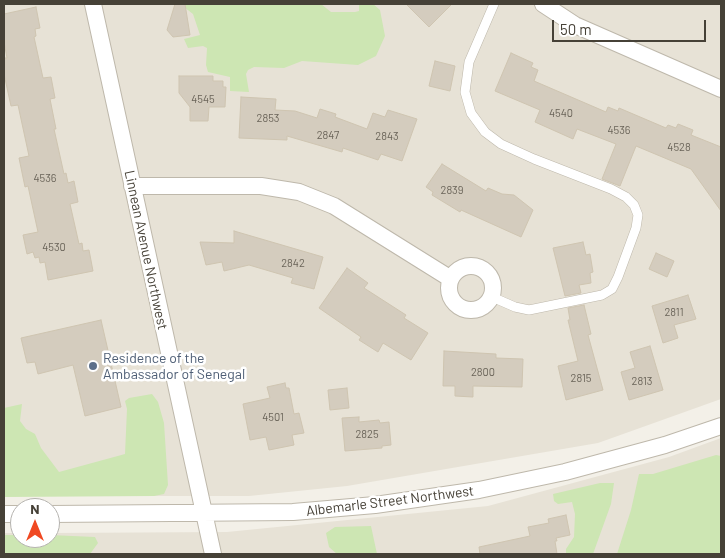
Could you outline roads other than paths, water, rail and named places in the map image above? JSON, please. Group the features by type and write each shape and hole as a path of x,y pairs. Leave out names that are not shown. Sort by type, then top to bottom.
{"street":[{"name":"Linnean Avenue Northwest","path":"93,4 213,554"},
{"path":"543,4 575,25 721,89"},
{"path":"132,186 261,186 299,192 334,206 451,279"},
{"path":"466,266 480,268 486,272 493,284 492,297 481,308 466,310 453,301 449,287 451,279 460,269 466,266"},
{"name":"Albemarle Street Northwest","path":"60,514 293,512 375,505 447,496 565,472 665,445 721,426"}],"lane":[{"path":"492,297 515,307 529,310 602,295 612,289 618,277 636,228 638,215 634,205 626,197 611,189 501,144 485,132 471,113 465,92 469,62 494,4"}],"place":[{"name":"Residence of the Ambassador of Senegal","path":"93,366"}]}
